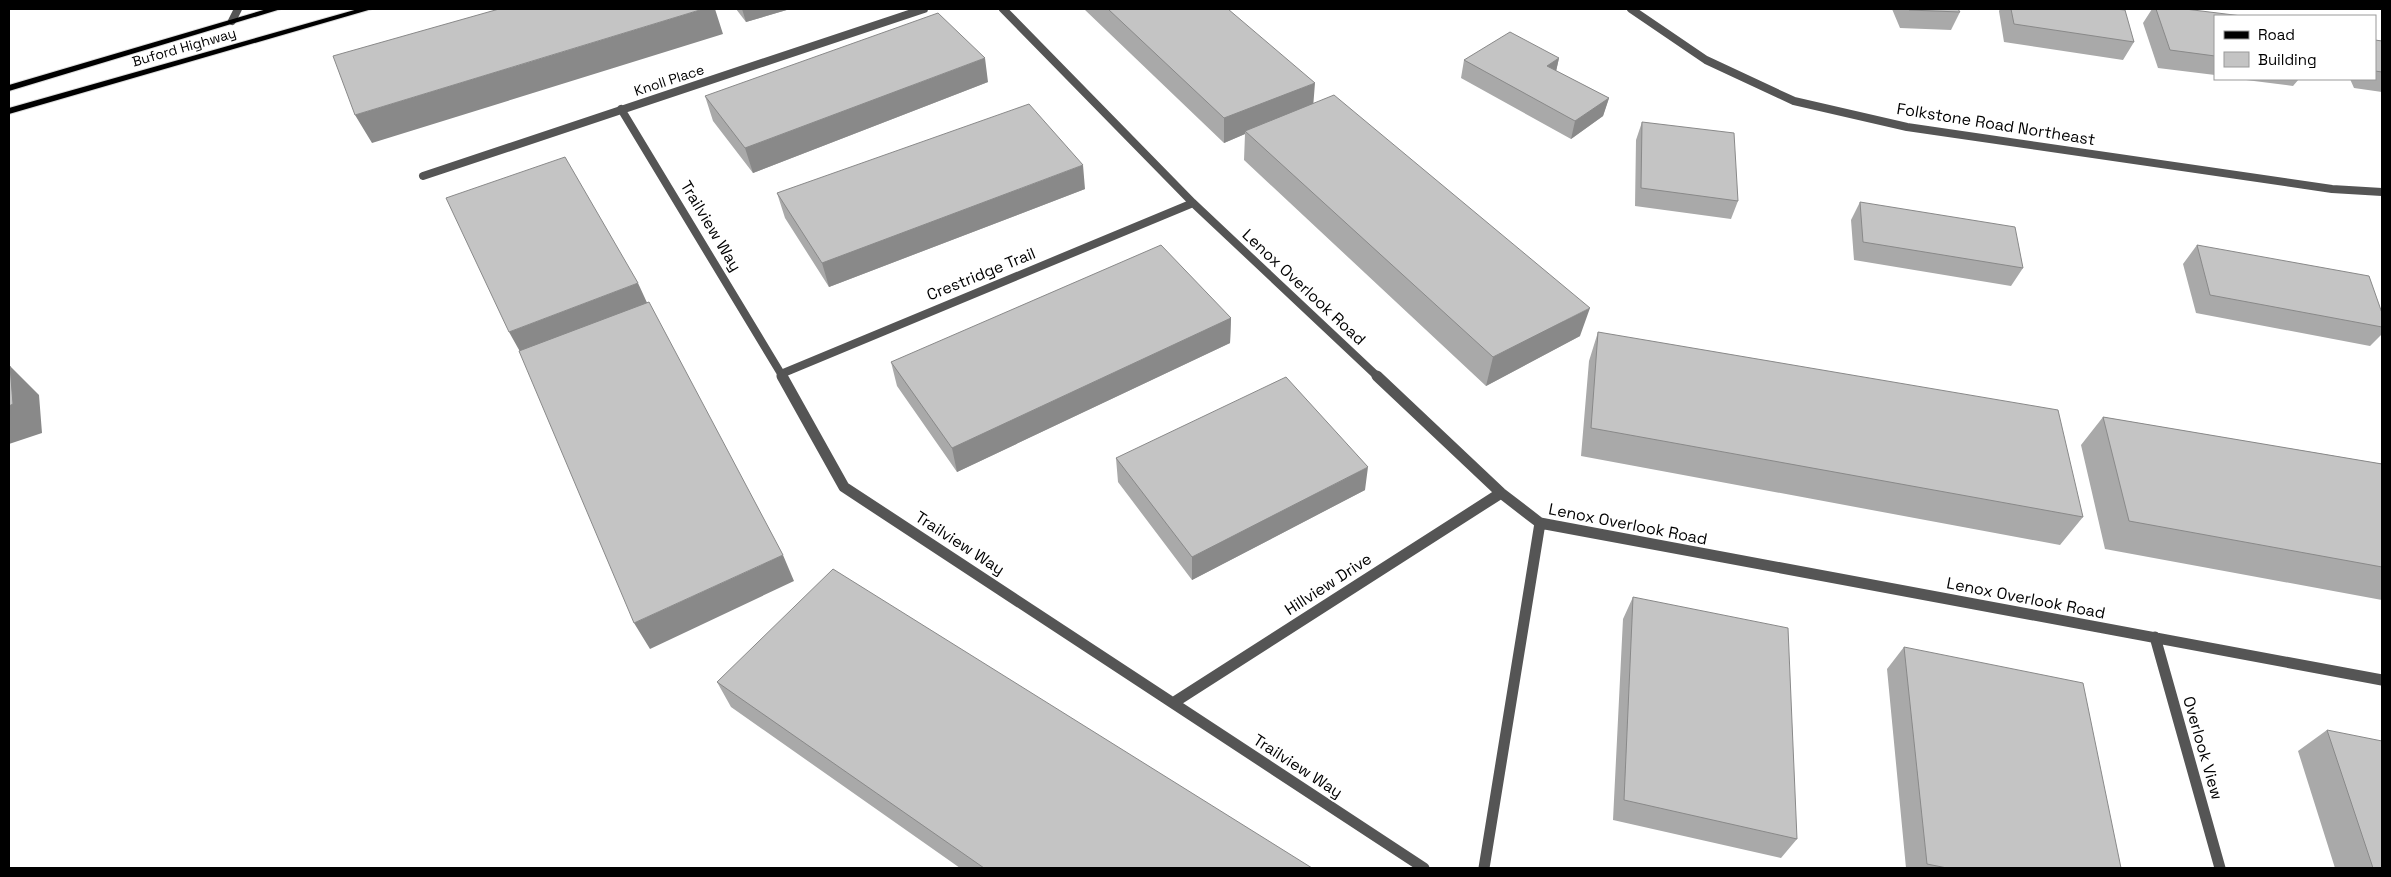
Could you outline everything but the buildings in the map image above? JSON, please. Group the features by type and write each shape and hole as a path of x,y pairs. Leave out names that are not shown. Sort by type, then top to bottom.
{"main road":[{"name":"Buford Highway","path":"9,88 276,9"},
{"name":"Buford Highway","path":"9,111 367,9"}],"street":[{"path":"232,21 238,9"},
{"name":"Knoll Place","path":"423,176 924,9"},
{"name":"Lenox Overlook Road","path":"1003,9 1193,203 1501,493 1540,523 2382,680"},
{"name":"Folkstone Road Northeast","path":"1631,9 1706,60 1794,101 1907,127 1985,140 2332,189 2382,192"},
{"name":"Trailview Way","path":"621,109 782,374 844,487 1424,868"},
{"name":"Crestridge Trail","path":"782,374 1193,203"},
{"name":"Hillview Drive","path":"1173,703 1501,493"},
{"path":"1484,868 1540,523"},
{"name":"Overlook View","path":"2155,638 2220,868"}]}
